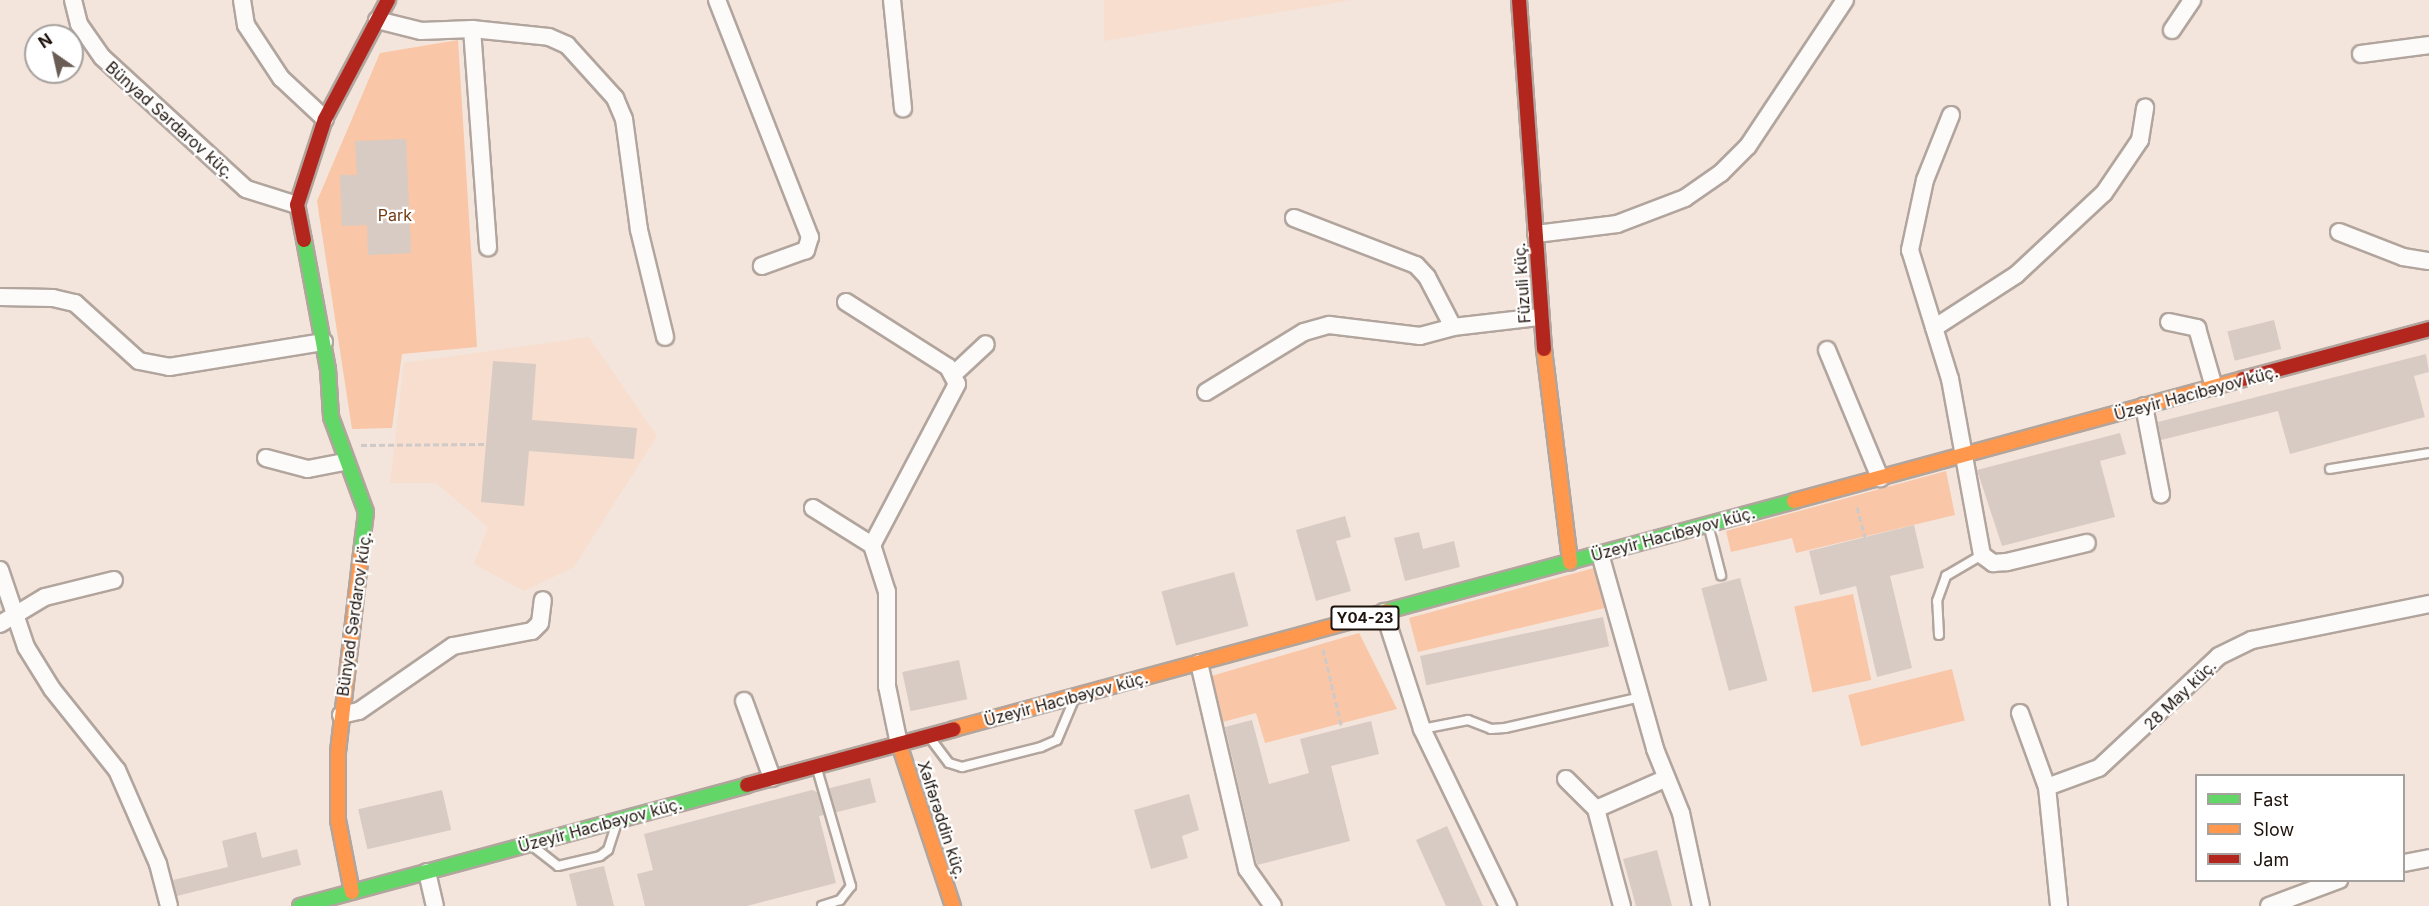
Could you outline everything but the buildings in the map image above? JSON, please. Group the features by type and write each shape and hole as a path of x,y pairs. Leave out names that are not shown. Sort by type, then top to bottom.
{"main road":[{"name":"Bünyad Sərdarov küç.","path":"352,892 338,820 340,715 367,526 360,492 339,445 324,342 297,206 325,119 388,0"},
{"name":"Füzuli küç.","path":"1519,0 1540,317 1570,562"},
{"name":"Üzeyir Hacıbəyov küç.","path":"300,906 2429,329"},
{"name":"Xəlfərəddin küç.","path":"899,744 953,906"}],"street":[{"name":"Bünyad Sərdarov küç.","path":"72,0 79,24 102,57 237,182 246,189 297,206"},
{"path":"242,0 246,25 281,78 325,119"},
{"path":"717,0 810,237 806,249 762,266"},
{"path":"892,0 903,108"},
{"path":"1536,234 1617,224 1685,198 1721,173 1748,146 1845,0"},
{"path":"2172,30 2192,0"},
{"path":"377,20 421,31 472,29 549,37 567,45 615,98 624,119 639,230 665,337"},
{"path":"472,29 488,247"},
{"path":"2361,54 2429,45"},
{"path":"1934,328 2016,275 2104,193 2140,140 2145,107"},
{"path":"1950,115 1924,180 1910,250 1950,379 1962,456 1982,555 1993,563 2007,562 2087,543"},
{"path":"1294,218 1416,265 1427,277 1453,327"},
{"path":"2339,232 2386,252 2429,261"},
{"path":"0,297 53,297 75,303 139,361 169,367 324,342"},
{"path":"846,302 955,373 957,384 872,544"},
{"path":"1206,392 1304,332 1329,325 1419,336 1453,327 1540,317"},
{"path":"2169,322 2197,328 2214,387"},
{"path":"955,373 986,344"},
{"path":"1827,350 1880,478"},
{"path":"2144,406 2161,494"},
{"path":"266,458 308,469 345,462"},
{"path":"813,508 872,544 887,592 886,686 899,744"},
{"path":"1600,554 1641,697 1667,778 1681,813 1701,906"},
{"path":"0,570 26,647 52,689 117,770 158,864 169,906"},
{"path":"0,624 15,612 45,597 114,580"},
{"path":"340,715 359,711 453,646 532,631 540,623 543,600"},
{"name":"28 May küç.","path":"2047,787 2099,768 2219,656 2244,644 2283,631 2429,604"},
{"path":"1384,612 1422,729 1508,906"},
{"path":"1198,663 1247,869 1273,906"},
{"path":"744,701 772,778"},
{"path":"2020,713 2047,787 2060,906"},
{"path":"1566,778 1596,809 1622,906"},
{"path":"1596,809 1667,778"},
{"path":"2405,863 2429,858"},
{"path":"427,872 435,906"},
{"path":"2269,906 2292,888 2327,882"}],"lane":[{"path":"2330,470 2429,453"},
{"path":"1708,525 1721,575"},
{"path":"1939,635 1937,602 1946,576 1982,555"},
{"path":"928,736 949,763 962,767 1041,747 1057,740 1067,726 1075,696"},
{"path":"1422,729 1468,720 1491,729 1505,728 1641,697"},
{"path":"816,766 851,886 840,900 822,906"},
{"path":"530,843 558,866 600,856 608,850 618,820"}],"path":[{"path":"339,445 486,444"},
{"path":"1852,486 1864,537"},
{"path":"1319,630 1342,728"}],"shaded area":[{"path":"1104,0 1353,0 1104,41"},
{"path":"589,337 657,436 574,567 524,591 474,564 488,527 436,483 390,483 404,363"}],"green space":[{"name":"Park","path":"458,40 477,347 402,354 392,428 352,429 317,201 380,53"},
{"path":"1946,471 1955,515 1796,553 1792,538 1731,552 1726,531"},
{"path":"1594,568 1605,608 1418,652 1409,618"},
{"path":"1853,594 1871,680 1813,693 1794,606"},
{"path":"1359,633 1397,709 1265,743 1256,713 1219,723 1208,677"},
{"path":"1952,669 1965,720 1861,746 1848,695"}],"traffic: fast":[{"path":"304,240 328,369 331,417 366,512 361,553"},
{"path":"1387,611 1794,501"},
{"path":"300,906 747,785"}],"traffic: slow":[{"path":"1544,349 1570,562"},
{"path":"1794,501 2243,379"},
{"path":"352,892 338,820 338,752 361,553"},
{"path":"954,729 1387,611"},
{"path":"899,744 953,906"}],"traffic: jam":[{"path":"304,240 297,205 325,119 388,0"},
{"path":"1519,0 1544,349"},
{"path":"2243,379 2429,329"},
{"path":"747,785 954,729"}]}
